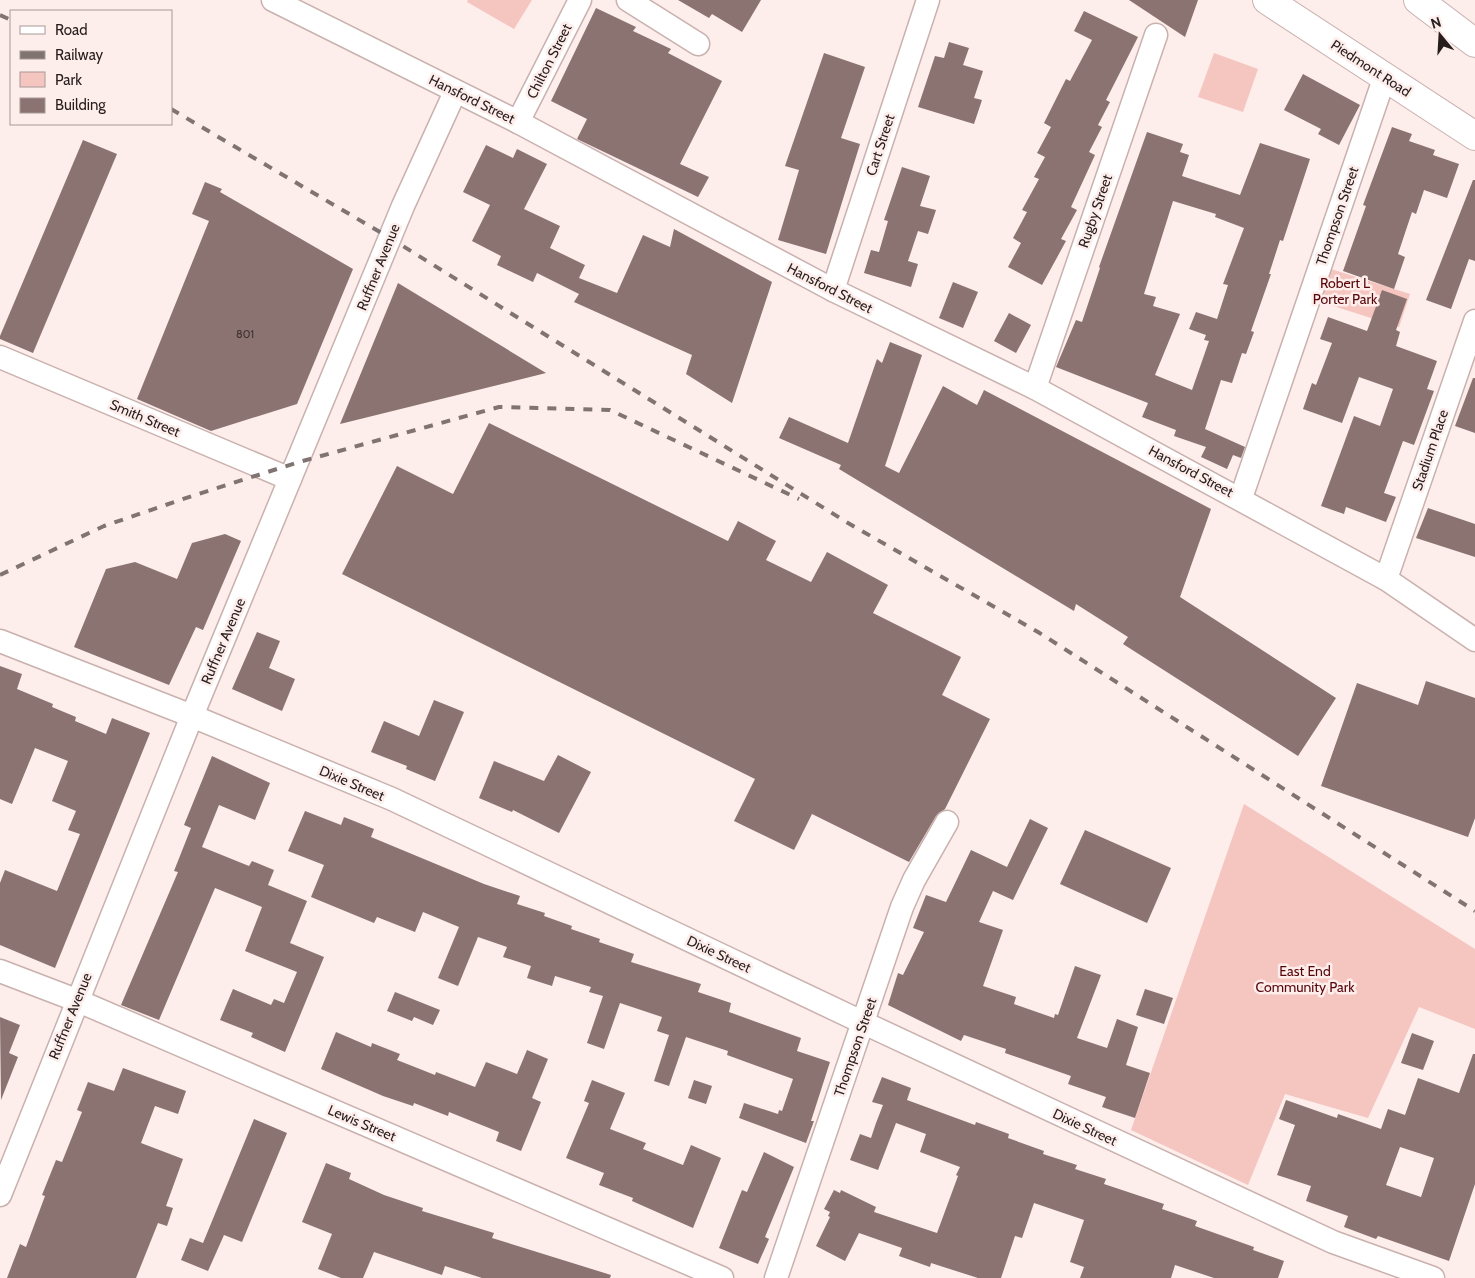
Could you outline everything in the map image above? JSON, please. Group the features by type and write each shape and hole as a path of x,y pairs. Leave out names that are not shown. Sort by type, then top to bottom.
{"main road":[{"name":"Piedmont Road","path":"1267,0 1475,136"},
{"path":"1418,0 1475,43"}],"street":[{"name":"Hansford Street","path":"273,0 518,122 833,290 1035,388 1386,578 1475,640"},
{"name":"Chilton Street","path":"518,122 580,0"},
{"path":"628,0 698,44"},
{"name":"Cart Street","path":"833,290 928,0"},
{"name":"Rugby Street","path":"1035,388 1156,35"},
{"name":"Thompson Street","path":"1240,498 1384,76"},
{"name":"Ruffner Avenue","path":"0,1195 76,1000 192,716 403,206 456,92"},
{"name":"Stadium Place","path":"1386,578 1475,321"},
{"name":"Smith Street","path":"0,357 290,479"},
{"name":"Dixie Street","path":"0,641 192,716 392,799 864,1023 1333,1242 1433,1278"},
{"name":"Thompson Street","path":"776,1278 902,907 914,880 947,822"},
{"name":"Lewis Street","path":"0,971 76,1000 722,1278"}],"green space":[{"path":"468,0 532,0 514,29 467,2"},
{"path":"1214,53 1258,69 1243,112 1198,97"},
{"name":"Robert L Porter Park","path":"1331,269 1410,294 1399,327 1321,302"},
{"name":"East End Community Park","path":"1244,804 1475,949 1475,1029 1419,1007 1368,1118 1285,1094 1248,1185 1131,1130"}],"building":[{"path":"678,0 761,0 742,32 712,14 709,18"},
{"path":"1129,0 1198,0 1185,37"},
{"path":"596,8 636,27 633,31 671,49 668,53 722,81 680,164 709,177 698,197 577,139 587,119 551,101"},
{"path":"1084,11 1138,37 1106,100 1110,102 1098,125 1102,127 1089,152 1095,155 1071,207 1077,210 1061,239 1066,241 1042,285 1008,267 1021,243 1013,238 1027,212 1022,210 1039,179 1034,177 1045,157 1037,153 1051,127 1044,123 1066,79 1070,81 1092,40 1074,31"},
{"path":"949,42 969,48 963,65 983,71 974,98 982,100 974,124 918,107 935,56 944,58"},
{"path":"824,53 865,67 841,138 860,144 826,254 778,240 799,170 785,166"},
{"path":"1303,74 1360,105 1339,145 1318,134 1321,129 1284,110"},
{"path":"1392,127 1412,134 1409,141 1435,150 1433,155 1459,164 1447,198 1424,190 1416,214 1412,212 1398,254 1405,257 1394,289 1343,271 1366,206 1363,205"},
{"path":"1147,132 1183,144 1180,152 1189,155 1182,176 1240,195 1260,143 1310,159 1283,241 1280,240 1269,274 1271,274 1251,331 1254,332 1246,354 1242,353 1232,383 1221,380 1205,429 1245,447 1241,458 1233,455 1227,469 1201,457 1206,447 1174,436 1176,430 1142,417 1148,403 1056,367 1076,320 1082,322 1099,267","holes":["1173,201 1216,214 1215,217 1244,228 1223,284 1228,285 1217,319 1196,312 1189,329 1206,335 1204,340 1209,341 1192,390 1155,375 1180,314 1153,306 1156,297 1144,294"]},
{"path":"83,140 117,154 33,353 0,339 0,336"},
{"path":"486,145 513,158 517,149 547,164 524,209 560,226 550,248 585,265 579,278 617,293 643,235 670,247 674,229 772,282 732,403 686,374 692,355 574,302 579,294 537,273 533,282 497,265 501,256 472,241 490,205 463,192"},
{"path":"902,167 930,176 920,206 936,210 928,234 918,231 908,261 918,264 911,287 864,273 871,250 879,252 888,221 884,220"},
{"path":"1473,180 1475,180 1475,261 1469,259 1451,309 1426,300"},
{"path":"205,182 222,189 220,192 353,269 297,404 211,431 137,399 209,221 192,214"},
{"path":"953,282 978,292 963,328 939,318"},
{"path":"398,283 546,373 340,424"},
{"path":"1382,290 1407,299 1396,330 1400,332 1396,346 1437,361 1427,389 1434,391 1414,445 1403,441 1384,493 1396,497 1386,522 1346,507 1344,514 1321,506 1354,416 1380,426 1393,389 1359,377 1342,423 1303,409 1312,383 1316,385 1332,343 1320,339 1328,317 1367,331"},
{"path":"1009,313 1031,325 1016,353 994,341"},
{"path":"890,342 922,355 885,466 899,473 943,386 977,405 984,390 1211,509 1180,597 1336,698 1298,756 1123,644 1128,637 1076,604 1074,611 839,469 841,465 779,438 789,417 848,443 877,359 882,363"},
{"path":"1473,378 1475,378 1475,433 1455,426"},
{"path":"489,423 728,541 738,521 776,541 766,560 811,582 827,552 888,585 873,613 961,657 942,695 990,719 945,809 936,816 909,862 812,814 794,850 734,821 755,779 342,574 397,466 453,494"},
{"path":"1428,508 1475,524 1475,557 1416,538"},
{"path":"225,534 241,541 203,630 196,627 169,685 74,647 106,569 135,562 177,579 192,543"},
{"path":"257,632 280,641 269,668 295,679 282,711 232,689"},
{"path":"0,666 22,674 17,689 53,704 52,707 76,717 75,721 106,734 112,718 150,733 55,968 0,945 0,883 5,870 57,891 80,834 68,830 76,811 52,801 68,761 35,748 12,804 0,799"},
{"path":"1426,681 1475,698 1475,818 1468,837 1321,786 1357,683 1418,705"},
{"path":"434,700 464,712 435,781 406,769 407,766 371,752 384,721 419,736"},
{"path":"558,755 591,772 559,833 513,810 512,812 479,798 494,761 544,781"},
{"path":"212,756 270,783 255,820 219,805 202,847 249,866 252,861 274,870 268,885 307,901 290,943 324,957 285,1052 251,1037 253,1033 220,1020 233,989 271,1005 274,999 284,1003 297,972 245,951 262,907 215,888 159,1020 121,1005 178,872 174,871 191,828 184,825"},
{"path":"305,811 341,825 344,817 374,829 371,837 484,884 520,896 517,904 545,913 544,916 572,926 571,929 600,939 599,942 634,954 631,962 701,984 698,992 731,1003 729,1012 801,1038 797,1051 830,1062 806,1143 739,1118 744,1103 778,1114 779,1110 782,1111 793,1079 727,1055 728,1051 686,1037 669,1086 654,1081 669,1035 657,1031 662,1017 620,1003 604,1049 587,1043 603,996 589,992 591,987 555,976 552,986 527,978 531,966 503,957 507,947 478,937 458,986 438,978 459,927 423,912 415,932 377,917 374,923 311,897 324,865 288,851"},
{"path":"1030,819 1048,828 1013,900 993,891 979,922 1003,930 983,986 1016,997 1014,1004 1054,1018 1055,1014 1058,1015 1075,966 1101,975 1077,1038 1107,1048 1117,1019 1138,1027 1126,1065 1150,1073 1135,1118 1102,1107 1106,1097 1068,1084 1071,1076 1005,1053 1006,1049 964,1035 961,1041 888,1005 898,973 903,975 924,932 913,928 926,895 946,902 971,850 1007,867"},
{"path":"1085,830 1171,868 1147,923 1060,884"},
{"path":"1145,989 1173,998 1164,1024 1136,1015"},
{"path":"395,992 440,1010 433,1025 414,1017 412,1021 387,1011"},
{"path":"0,1017 20,1025 9,1053 18,1057 1,1100"},
{"path":"336,1032 371,1047 372,1043 400,1054 397,1060 435,1075 436,1072 475,1087 486,1062 517,1074 527,1050 548,1059 532,1098 541,1102 521,1151 496,1141 499,1132 449,1112 448,1116 414,1103 413,1106 383,1096 321,1069"},
{"path":"1412,1033 1434,1041 1423,1070 1401,1063"},
{"path":"1473,1054 1475,1054 1475,1184 1449,1261 1378,1236 1376,1239 1344,1227 1348,1216 1306,1201 1311,1186 1277,1175 1295,1125 1279,1119 1286,1100 1337,1118 1338,1114 1381,1129 1388,1109 1405,1115 1418,1078 1459,1093","holes":["1400,1147 1434,1158 1421,1197 1386,1185"]},
{"path":"123,1068 186,1091 178,1114 155,1106 141,1143 183,1159 166,1206 173,1208 167,1226 158,1223 136,1278 7,1278 20,1244 26,1247 45,1196 42,1195 56,1160 62,1162 82,1112 77,1110 88,1082 114,1091"},
{"path":"882,1077 911,1088 907,1100 975,1125 976,1122 1009,1134 1008,1138 1044,1151 1043,1154 1077,1165 1075,1169 1106,1179 1104,1184 1164,1204 1162,1209 1197,1221 1195,1226 1254,1247 1253,1250 1284,1261 1278,1278 1214,1278 1175,1265 1171,1278 1080,1278 1084,1267 1070,1262 1084,1220 1034,1203 1022,1238 1015,1236 1001,1278 978,1278 931,1263 930,1267 899,1256 902,1248 859,1233 845,1261 816,1246 830,1217 828,1216 830,1212 824,1209 834,1190 840,1193 841,1190 876,1207 874,1212 937,1233 960,1167 920,1152 926,1134 896,1123 878,1170 850,1160 860,1134 871,1138 883,1105 872,1102"},
{"path":"592,1080 625,1093 610,1129 646,1143 643,1149 683,1165 691,1145 721,1158 693,1228 632,1201 633,1198 599,1185 604,1173 566,1158 589,1103 584,1101"},
{"path":"694,1080 712,1086 706,1104 688,1098"},
{"path":"254,1119 287,1133 242,1242 224,1235 208,1271 181,1260 190,1238 203,1243"},
{"path":"764,1152 794,1167 765,1237 769,1239 758,1264 719,1248 742,1190 747,1192"},
{"path":"326,1163 351,1173 349,1179 384,1195 423,1208 422,1211 494,1233 492,1238 611,1275 610,1278 482,1278 445,1266 442,1275 374,1252 363,1278 341,1278 318,1269 332,1234 302,1222"}],"railway":[{"path":"0,15 10,20"},
{"path":"172,110 390,238 848,523 1038,632 1475,911"},
{"path":"0,575 104,526 192,496 299,462 499,407 610,410 799,499"}]}
